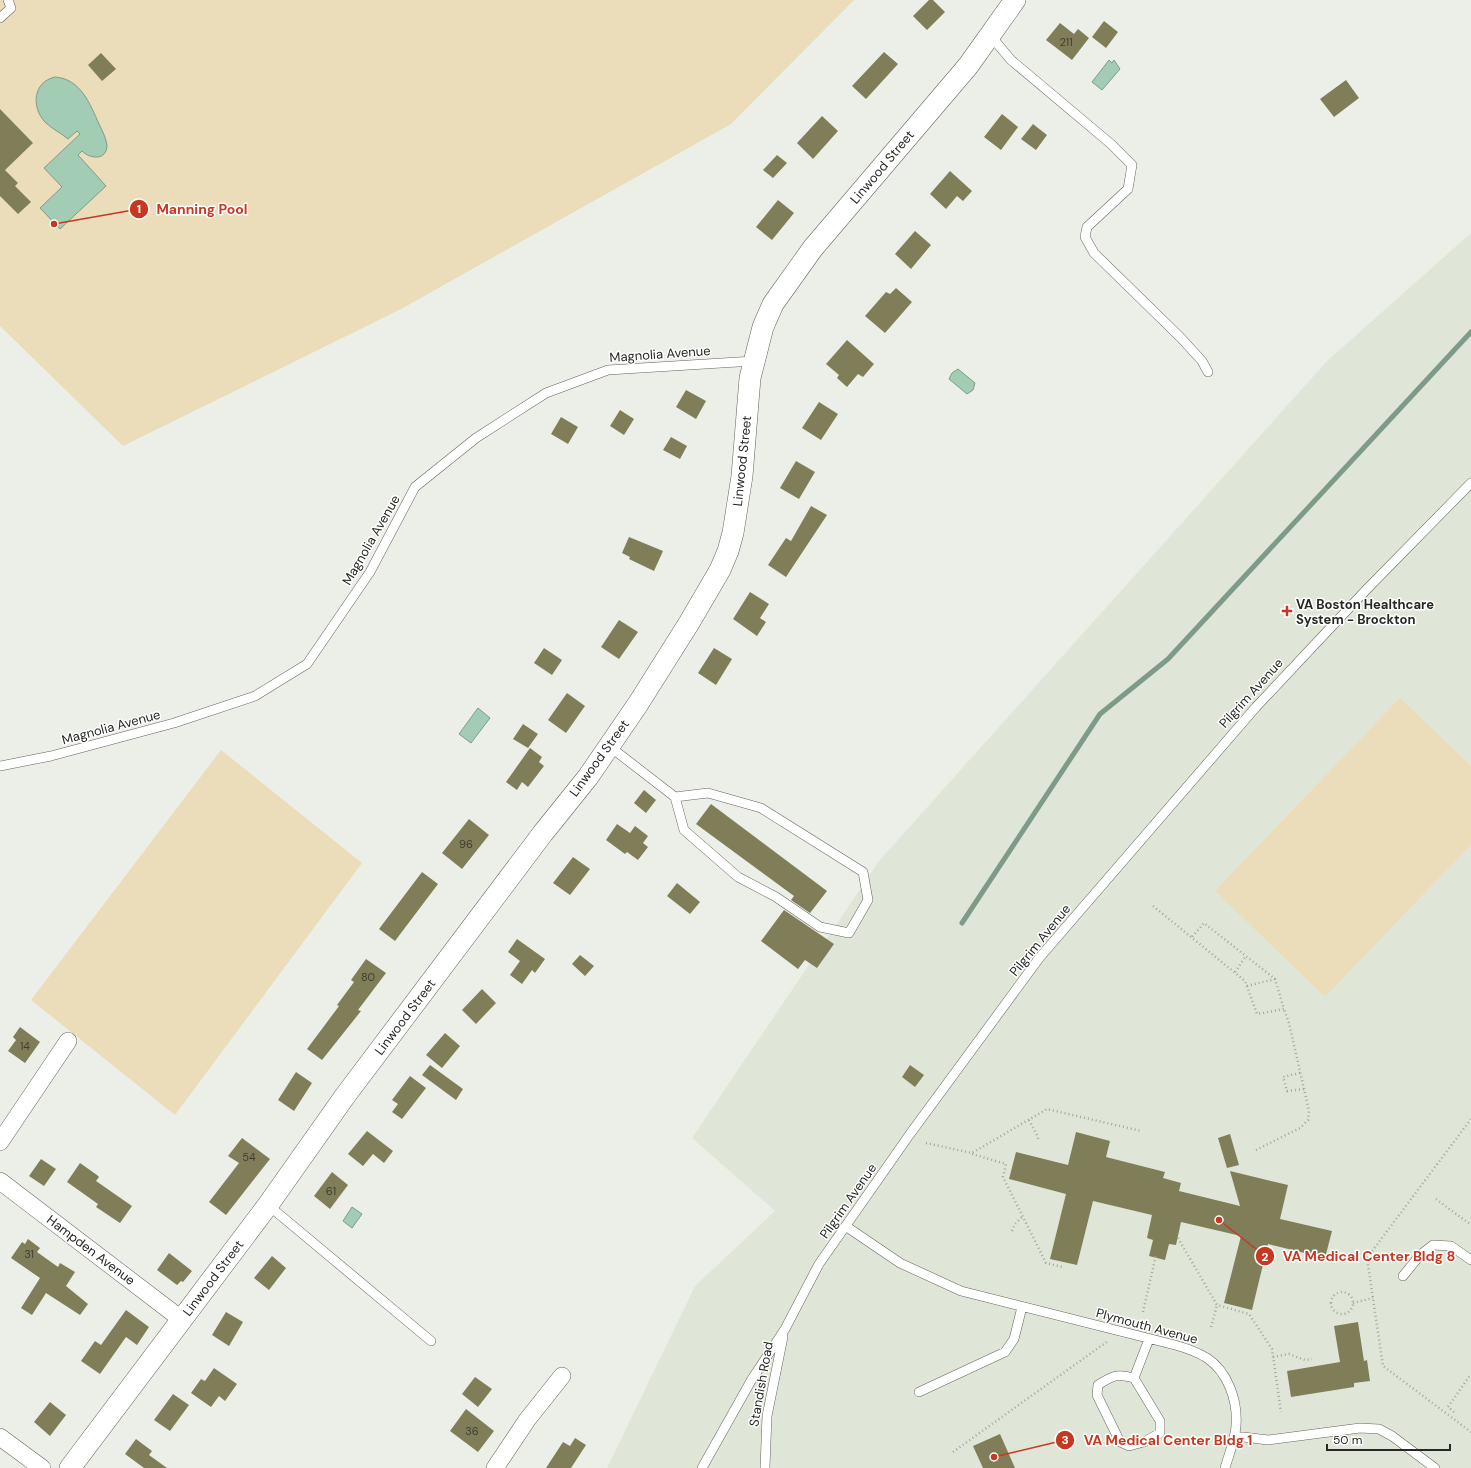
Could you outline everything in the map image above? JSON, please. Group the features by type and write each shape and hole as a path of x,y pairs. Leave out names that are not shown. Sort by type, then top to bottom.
{"street":[{"name":"Linwood Street","path":"70,1468 181,1319 268,1206 345,1096 543,833 588,777 689,623 720,570 728,551 733,533 742,476 748,397 754,361 763,327 782,290 813,248 968,66 989,34 1015,0"},
{"path":"0,1142 68,1041"},
{"name":"Hampden Avenue","path":"0,1181 181,1319"},
{"path":"495,1468 527,1420 562,1376"},
{"path":"0,1437 42,1468"}],"lane":[{"path":"0,18 11,8 8,0"},
{"path":"989,34 1011,60 1111,144 1132,165 1128,189 1087,227 1085,237 1094,253 1181,338 1202,361 1208,372"},
{"name":"Magnolia Avenue","path":"0,766 51,756 174,723 255,696 307,664 370,572 415,487 476,438 546,393 608,370 754,361"},
{"name":"Pilgrim Avenue","path":"702,1468 752,1379 785,1329 819,1264 847,1227 910,1134 1049,947 1256,707 1371,585 1471,483"},
{"path":"609,746 675,797 684,830 738,877 776,897 820,926 849,933 868,900 863,872 761,808 708,793 675,797"},
{"path":"268,1206 431,1341"},
{"name":"Plymouth Avenue","path":"847,1227 900,1263 961,1291 1185,1348 1202,1355 1214,1363 1228,1382 1233,1398 1236,1425 1235,1436 1225,1468"},
{"path":"1403,1276 1420,1255 1433,1245 1451,1246 1471,1260"},
{"path":"919,1392 1005,1352 1014,1339 1022,1307"},
{"name":"Standish Road","path":"765,1468 768,1408 785,1329"},
{"path":"1134,1378 1149,1339"},
{"path":"1124,1375 1134,1378 1160,1421 1160,1433 1144,1442 1129,1446 1120,1442 1097,1395 1098,1385 1112,1376 1124,1375"},
{"path":"1235,1436 1268,1440 1360,1428 1379,1429 1392,1436 1435,1468"}],"path":[{"path":"1153,906 1245,980 1256,1014 1284,1009"},
{"path":"1192,937 1204,923 1275,979 1304,1089 1308,1120 1300,1128 1256,1150"},
{"path":"1235,972 1246,956"},
{"path":"1247,986 1275,979"},
{"path":"1300,1074 1283,1077 1287,1091 1304,1089"},
{"path":"972,1153 1047,1109 1140,1131"},
{"path":"1471,1119 1367,1258 1383,1366 1471,1432"},
{"path":"1028,1120 1038,1137 1038,1140"},
{"path":"926,1143 972,1153 1006,1164 1003,1177 1046,1262 1063,1267"},
{"path":"1436,1199 1471,1225"},
{"path":"1012,1231 1015,1224 1023,1216"},
{"path":"1178,1238 1217,1305 1248,1314 1272,1349 1281,1412"},
{"path":"1143,1312 1156,1254"},
{"path":"1353,1303 1351,1296 1345,1292 1334,1294 1331,1301 1332,1308 1341,1314 1348,1312 1353,1303 1373,1298"},
{"path":"1211,1327 1217,1305"},
{"path":"952,1452 1114,1337"},
{"path":"1273,1357 1289,1354 1305,1360 1312,1359"},
{"path":"1454,1412 1448,1406 1471,1374"}],"shaded area":[{"path":"0,0 854,0 731,124 401,309 123,446 0,326"},
{"path":"1109,60 1112,63 1114,60 1120,69 1102,90 1092,82"},
{"path":"55,77 72,82 78,87 92,108 103,131 107,145 104,154 101,156 89,156 82,151 78,155 106,186 60,229 40,208 62,187 44,168 80,134 77,131 68,139 45,122 41,116 36,102 38,89 42,84"},
{"name":"VA Boston Healthcare System - Brockton","path":"1471,233 1471,1468 607,1468 695,1286 775,1211 692,1138 879,861 1327,361"},
{"path":"958,369 975,383 973,390 967,394 949,379 952,373"},
{"path":"1400,698 1471,766 1471,844 1325,997 1215,891"},
{"path":"478,708 490,718 471,743 459,734"},
{"path":"221,750 362,863 175,1115 31,1000"},
{"path":"352,1207 362,1214 352,1228 343,1221"}],"building":[{"path":"929,0 933,0 945,12 927,30 913,16"},
{"path":"1104,21 1118,32 1106,48 1092,37"},
{"path":"1060,23 1074,34 1078,29 1089,38 1072,60 1046,40"},
{"path":"884,52 898,64 866,99 852,86"},
{"path":"101,53 116,69 102,81 88,65"},
{"path":"1346,80 1359,98 1334,117 1320,99"},
{"path":"0,109 33,143 5,170 18,183 15,186 31,202 18,214 0,196"},
{"path":"1002,114 1018,127 1001,150 984,137"},
{"path":"822,116 838,131 813,159 797,143"},
{"path":"1033,124 1047,135 1036,150 1021,139"},
{"path":"777,155 787,163 773,178 763,170"},
{"path":"950,171 972,191 963,201 957,196 946,209 930,194"},
{"path":"778,200 794,213 772,240 756,227"},
{"path":"915,231 931,245 911,269 895,254"},
{"path":"896,288 912,302 885,333 865,316 886,292 890,294"},
{"path":"847,340 874,364 863,377 858,374 847,387 837,378 839,375 826,364"},
{"path":"686,390 706,401 696,419 676,407"},
{"path":"819,402 838,414 821,440 802,428"},
{"path":"620,410 634,419 624,435 610,426"},
{"path":"561,417 578,427 568,444 551,434"},
{"path":"671,437 687,446 680,459 663,450"},
{"path":"796,461 815,472 799,499 780,488"},
{"path":"811,506 827,515 786,577 768,565 786,538 791,541"},
{"path":"629,537 663,551 654,571 629,559 630,557 622,553"},
{"path":"750,592 769,604 760,618 766,622 757,636 733,619"},
{"path":"619,620 638,632 619,659 601,647"},
{"path":"544,648 562,660 552,675 534,663"},
{"path":"714,648 732,659 716,685 698,673"},
{"path":"567,693 585,706 566,733 548,720"},
{"path":"523,724 538,734 528,748 513,739"},
{"path":"530,748 542,757 539,762 544,766 528,787 522,782 517,790 506,782"},
{"path":"644,790 656,800 646,813 634,803"},
{"path":"711,804 827,891 810,913 791,900 794,896 696,824"},
{"path":"469,819 489,835 462,869 442,853"},
{"path":"617,824 630,833 635,826 648,836 643,843 648,847 638,860 627,852 625,854 606,840"},
{"path":"573,857 590,869 570,895 553,883"},
{"path":"422,872 438,884 395,941 379,929"},
{"path":"677,883 700,902 690,914 667,896"},
{"path":"784,910 834,944 817,968 805,960 798,969 761,941"},
{"path":"517,939 545,959 535,973 532,970 522,984 510,975 520,961 508,952"},
{"path":"580,955 594,966 585,976 572,964"},
{"path":"366,959 386,973 358,1010 361,1011 322,1060 307,1049 339,1006 337,1005 354,982 351,980"},
{"path":"482,989 496,1003 476,1024 462,1010"},
{"path":"20,1027 40,1042 25,1063 8,1051 16,1040 13,1037"},
{"path":"445,1033 460,1046 442,1068 426,1055"},
{"path":"430,1065 463,1089 456,1100 422,1075"},
{"path":"910,1065 924,1075 915,1087 902,1077"},
{"path":"296,1072 312,1083 294,1111 278,1100"},
{"path":"410,1076 426,1088 402,1119 392,1112 398,1104 392,1100"},
{"path":"367,1131 393,1151 384,1163 373,1154 363,1166 348,1154"},
{"path":"1076,1132 1110,1141 1106,1157 1165,1172 1163,1178 1181,1183 1179,1191 1240,1206 1230,1171 1288,1185 1280,1219 1332,1231 1325,1258 1268,1244 1252,1310 1224,1303 1241,1236 1181,1222 1176,1245 1169,1244 1165,1260 1149,1256 1153,1240 1147,1238 1152,1215 1093,1201 1077,1265 1050,1259 1066,1194 1009,1179 1016,1152 1068,1165"},
{"path":"1230,1134 1239,1165 1227,1168 1218,1138"},
{"path":"242,1138 270,1159 226,1215 209,1202 239,1163 228,1156"},
{"path":"41,1159 56,1169 44,1186 29,1176"},
{"path":"80,1163 99,1177 96,1181 132,1206 120,1223 96,1207 98,1204 67,1182"},
{"path":"332,1172 348,1185 330,1209 314,1196"},
{"path":"28,1239 40,1248 37,1252 58,1267 60,1263 75,1272 66,1286 88,1304 80,1315 46,1293 32,1315 21,1308 40,1278 11,1258 22,1242 25,1244"},
{"path":"169,1253 192,1271 183,1282 181,1281 177,1285 157,1270"},
{"path":"272,1256 286,1268 269,1290 254,1278"},
{"path":"126,1310 149,1327 137,1345 126,1337 100,1374 81,1361 95,1341 101,1345"},
{"path":"226,1312 243,1322 229,1346 212,1335"},
{"path":"1358,1322 1364,1361 1367,1360 1370,1381 1354,1383 1354,1387 1291,1397 1287,1371 1340,1362 1334,1326"},
{"path":"214,1368 237,1384 225,1401 219,1396 211,1407 191,1393 201,1379 205,1381"},
{"path":"475,1377 492,1389 478,1407 462,1394"},
{"path":"173,1394 189,1405 170,1431 154,1420"},
{"path":"50,1402 66,1415 50,1436 34,1422"},
{"path":"466,1409 494,1431 478,1452 450,1431"},
{"path":"1000,1434 1015,1468 983,1468 973,1446"},
{"path":"575,1438 586,1445 571,1468 546,1468 563,1442 570,1446"},
{"path":"136,1439 152,1451 149,1455 167,1468 144,1468 125,1454"}],"waterway":[{"path":"962,923 1100,714 1168,659 1471,332"}],"place":[{"name":"Manning Pool","path":"54,224"},
{"name":"VA Boston Healthcare System - Brockton","path":"1287,611"},
{"name":"VA Medical Center Bldg 8","path":"1219,1220"},
{"name":"VA Medical Center Bldg 1","path":"994,1457"}]}
